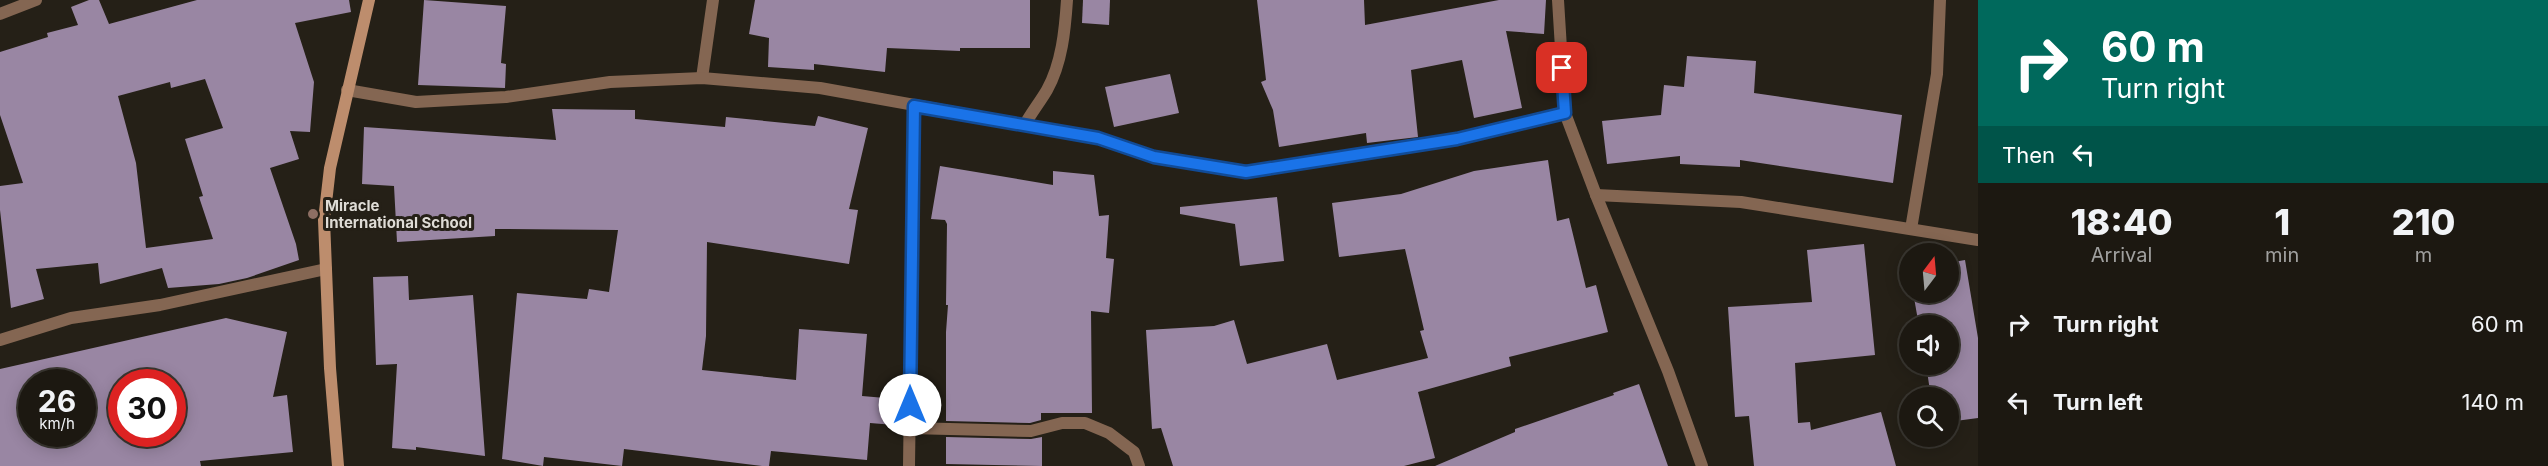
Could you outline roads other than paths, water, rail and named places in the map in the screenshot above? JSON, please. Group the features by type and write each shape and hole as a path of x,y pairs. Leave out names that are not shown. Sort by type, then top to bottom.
{"street":[{"path":"0,14 36,0"},
{"path":"338,466 324,220 330,168 369,0"},
{"path":"702,78 713,0"},
{"path":"1024,126 1047,90 1056,66 1064,34 1067,0"},
{"path":"1558,0 1565,113 1668,371 1702,466"},
{"path":"1911,229 1937,74 1940,0"},
{"path":"347,90 416,102 506,97 610,82 702,78 820,88 1098,138 1154,157 1246,172 1457,139 1565,113"},
{"path":"909,466 914,106"},
{"path":"1596,195 1741,202 1978,240"},
{"path":"0,340 72,318 160,305 326,269"},
{"path":"910,428 1031,431 1062,423 1085,423 1108,433 1134,452 1139,466"}],"place":[{"name":"Miracle International School","path":"313,214"}]}
